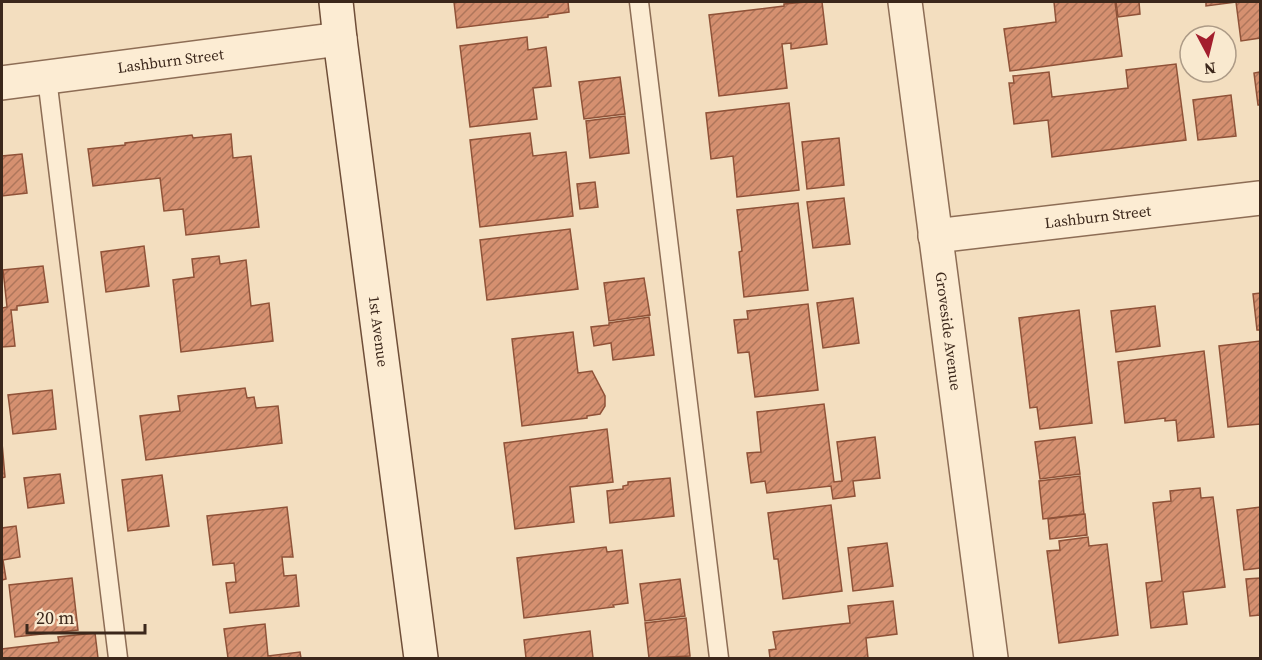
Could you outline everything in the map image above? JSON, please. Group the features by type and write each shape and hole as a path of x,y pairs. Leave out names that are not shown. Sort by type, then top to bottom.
{"street":[{"name":"1st Avenue","path":"336,2 421,658"},
{"name":"Groveside Avenue","path":"905,2 991,658"},
{"name":"Lashburn Street","path":"2,83 340,39"},
{"name":"Lashburn Street","path":"935,236 1260,198"}],"lane":[{"path":"639,2 719,658"},
{"path":"47,78 117,658"}],"building":[{"path":"454,2 568,2 569,12 548,15 548,17 457,28"},
{"path":"806,2 822,2 827,44 791,49 791,43 782,44 787,88 719,96 709,15"},
{"path":"1054,2 1115,2 1122,56 1010,71 1004,29 1056,22"},
{"path":"1116,2 1139,2 1140,14 1118,17"},
{"path":"1206,2 1236,2 1206,6"},
{"path":"1236,2 1260,2 1260,38 1241,41"},
{"path":"527,37 528,50 546,47 551,86 533,88 537,119 470,127 460,46"},
{"path":"1176,64 1186,140 1052,157 1048,120 1014,124 1009,83 1014,83 1013,76 1049,72 1052,97 1128,88 1126,70"},
{"path":"1260,72 1260,105 1258,105 1254,73"},
{"path":"620,77 625,114 584,119 579,82"},
{"path":"1231,95 1236,136 1198,140 1193,100"},
{"path":"789,103 799,190 737,197 733,156 711,159 706,113"},
{"path":"625,116 629,153 590,158 586,121"},
{"path":"530,133 533,156 566,152 573,216 480,227 470,140"},
{"path":"231,134 233,158 251,156 259,227 186,235 183,209 164,211 160,178 93,186 88,149 192,135 193,138"},
{"path":"839,138 844,185 807,189 802,142"},
{"path":"22,154 27,193 2,196 2,156"},
{"path":"595,182 598,207 580,209 577,184"},
{"path":"844,198 850,244 813,248 807,202"},
{"path":"798,203 808,290 744,297 737,210"},
{"path":"570,229 578,289 487,300 480,240"},
{"path":"144,246 149,286 106,292 101,252"},
{"path":"219,256 220,264 246,260 251,306 269,303 273,341 181,352 173,280 194,277 192,259"},
{"path":"43,266 48,302 17,306 17,310 11,310 15,346 2,347 2,308 7,307 3,270"},
{"path":"644,278 650,315 609,321 604,283"},
{"path":"1260,293 1260,330 1257,330 1253,294"},
{"path":"853,298 859,343 823,348 817,303"},
{"path":"808,304 818,390 755,397 749,352 738,353 734,320 748,319 747,311"},
{"path":"1155,306 1160,346 1116,352 1111,311"},
{"path":"1079,310 1092,423 1040,429 1037,407 1030,408 1019,318"},
{"path":"649,317 654,355 613,360 611,343 594,346 591,327"},
{"path":"573,332 578,373 592,371 605,396 605,406 600,414 587,416 587,418 522,426 512,339"},
{"path":"1260,341 1260,424 1228,427 1219,346"},
{"path":"1204,351 1214,437 1178,441 1176,420 1165,421 1165,418 1125,423 1118,362"},
{"path":"245,388 247,398 254,397 256,408 278,406 282,443 146,460 140,416 180,411 178,396"},
{"path":"52,390 56,429 13,434 8,395"},
{"path":"824,404 834,482 842,481 837,442 875,437 880,478 853,481 855,496 833,499 831,486 767,493 765,481 751,483 747,453 761,452 757,412"},
{"path":"607,429 613,482 570,487 574,522 515,529 504,443"},
{"path":"1075,437 1080,474 1040,479 1035,442"},
{"path":"2,443 5,477 2,478"},
{"path":"60,474 64,503 28,508 24,478"},
{"path":"162,475 169,526 128,531 122,480"},
{"path":"1080,476 1084,514 1043,519 1039,481"},
{"path":"670,478 674,516 610,523 607,491 623,489 628,482"},
{"path":"1200,488 1201,498 1213,497 1225,587 1183,592 1187,624 1151,628 1146,583 1162,581 1153,503 1171,501 1170,491"},
{"path":"831,505 842,591 783,599 778,559 774,559 768,513"},
{"path":"287,507 293,557 282,557 284,576 296,575 299,606 230,613 226,583 236,582 234,563 213,565 207,516"},
{"path":"1260,507 1260,568 1244,570 1237,510"},
{"path":"1085,514 1087,535 1050,539 1048,519"},
{"path":"16,526 20,557 3,560 6,579 2,580 2,528"},
{"path":"1088,537 1089,546 1107,544 1118,635 1059,643 1047,551 1060,550 1059,541"},
{"path":"887,543 893,586 853,591 848,548"},
{"path":"606,547 607,552 622,550 628,603 613,605 614,607 524,618 517,558"},
{"path":"72,578 78,630 15,637 9,585"},
{"path":"1260,578 1260,615 1250,616 1246,579"},
{"path":"680,579 685,616 645,621 640,584"},
{"path":"893,601 897,634 866,638 868,658 770,658 769,650 776,649 773,632 850,623 848,606"},
{"path":"686,618 690,656 649,658 645,623"},
{"path":"265,624 268,656 300,652 301,658 228,658 224,629"},
{"path":"590,631 593,658 526,658 524,640"},
{"path":"95,633 98,658 2,658 2,649 59,642 58,637"}]}
